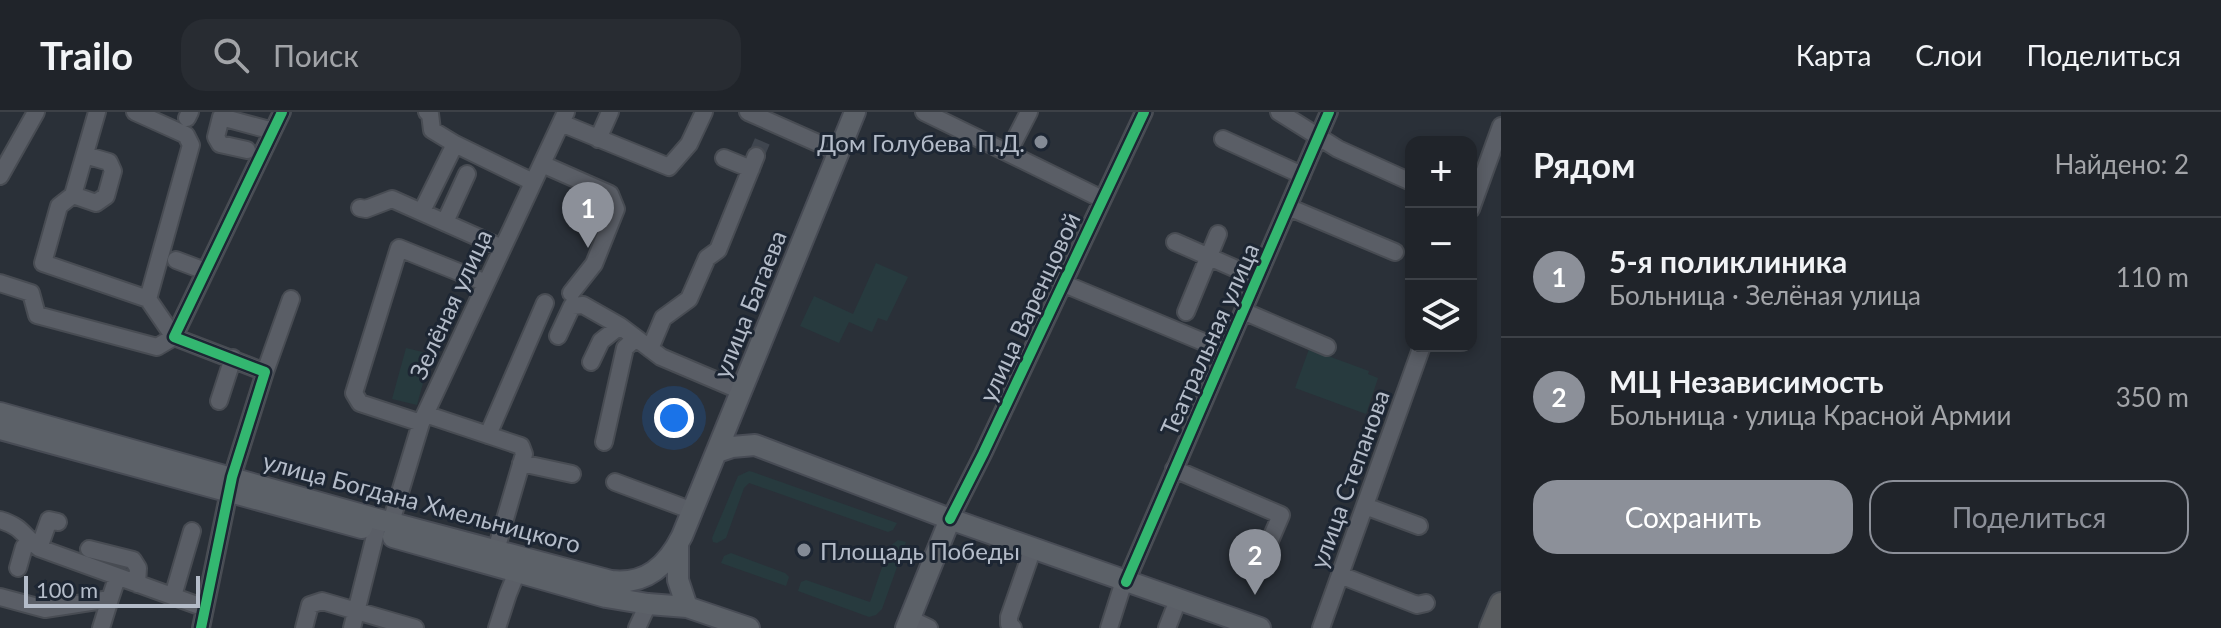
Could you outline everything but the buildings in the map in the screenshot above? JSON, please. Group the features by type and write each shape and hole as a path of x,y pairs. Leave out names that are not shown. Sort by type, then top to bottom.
{"highway":[{"path":"1491,628 1501,604"}],"main road":[{"name":"улица Багаева","path":"687,607 678,580 678,544 855,112"},
{"path":"741,391 735,418 741,432 755,445 1178,600 1226,622 1260,628"},
{"name":"улица Богдана Хмельницкого","path":"0,413 231,485"},
{"name":"улица Богдана Хмельницкого","path":"0,429 231,485 383,527 517,572 606,597 687,607 749,628"},
{"path":"717,452 755,445"},
{"name":"улица Варенцовой","path":"915,625 950,519"},
{"name":"улица Богдана Хмельницкого","path":"383,527 496,550 611,581 625,582 645,577 662,567 678,544"}],"street":[{"path":"0,176 5,156 36,112"},
{"path":"97,112 73,195 59,206 43,263 148,299 174,337 265,372"},
{"path":"135,112 186,135 191,145 148,299"},
{"path":"0,283 31,293 37,315 157,347 174,337 282,112"},
{"path":"427,112 432,130 533,182"},
{"path":"598,139 610,112"},
{"path":"564,118 598,139 669,167 689,144 704,112"},
{"path":"748,112 768,129 838,152"},
{"path":"924,112 1102,199"},
{"path":"1008,153 1029,112"},
{"name":"улица Варенцовой","path":"950,519 1144,112"},
{"path":"1279,112 1338,149 1405,179"},
{"name":"Театральная улица","path":"1109,628 1125,581 1329,112"},
{"path":"247,150 220,144 216,137 222,115 273,131"},
{"name":"Зелёная улица","path":"352,628 383,527 423,419 564,118"},
{"path":"1471,208 1501,126"},
{"path":"1223,139 1302,175"},
{"path":"422,211 455,144"},
{"path":"73,195 96,203 106,196 113,171 109,162 85,155"},
{"path":"650,349 663,318 689,299 707,258 718,250 754,162 724,158"},
{"path":"542,164 610,194 616,209 594,264 571,293"},
{"path":"445,222 467,174"},
{"path":"360,208 366,209 392,199 502,248"},
{"path":"1288,207 1395,252"},
{"path":"1186,312 1218,234"},
{"path":"1175,242 1257,278"},
{"path":"486,283 399,248 354,393 360,403 521,446 524,454 496,550"},
{"path":"176,260 205,271"},
{"path":"1062,283 1225,351"},
{"path":"201,628 231,485 291,299"},
{"path":"488,435 545,303"},
{"path":"558,336 572,306 583,305 620,326 661,357 741,391"},
{"path":"1243,311 1327,347"},
{"path":"591,362 601,341 620,326"},
{"path":"604,442 625,348 636,338"},
{"name":"улица Степанова","path":"1321,628 1420,352"},
{"path":"219,401 233,358"},
{"path":"521,463 572,474"},
{"path":"1174,469 1281,515 1266,550"},
{"path":"615,482 693,511"},
{"path":"1365,506 1419,526"},
{"path":"0,520 16,525 35,545 117,578 205,608"},
{"path":"35,545 49,520 58,522"},
{"path":"173,596 192,531"},
{"path":"18,568 24,547 35,545"},
{"path":"1013,628 1009,617 1033,548"},
{"path":"89,549 133,560 138,568 137,584"},
{"path":"497,628 517,572"},
{"path":"1340,575 1417,605 1426,603"},
{"path":"101,628 117,578"},
{"path":"0,597 45,609 110,599"},
{"path":"1167,628 1178,600"},
{"path":"304,628 310,605 322,601 415,628"},
{"path":"637,628 648,604"}],"green space":[{"path":"876,263 908,277 887,321 878,318 872,332 849,322 839,343 800,326 814,296 853,314"},
{"path":"406,348 431,354 417,405 392,399"},
{"path":"1309,349 1369,371 1368,374 1378,378 1366,414 1295,388"},
{"path":"749,471 897,523 888,532 749,483 744,488 726,538 713,542 738,476"},
{"path":"898,540 906,542 882,609 876,615 869,617 798,591 801,582 806,580 870,602 889,547"},
{"path":"731,553 785,573 789,577 786,586 721,563 724,556"}],"tunnel":[{"path":"756,156 765,135"}],"cycle path":[{"path":"201,628 232,477 265,372 174,337 282,112"},
{"path":"950,519 1144,112"},
{"path":"1126,582 1329,112"}],"place":[{"name":"Дом Голубева П.Д.","path":"1041,142"},
{"name":"5-я поликлиника","path":"588,248"},
{"name":"Площадь Победы","path":"804,550"},
{"name":"МЦ Независимость","path":"1255,595"}]}
